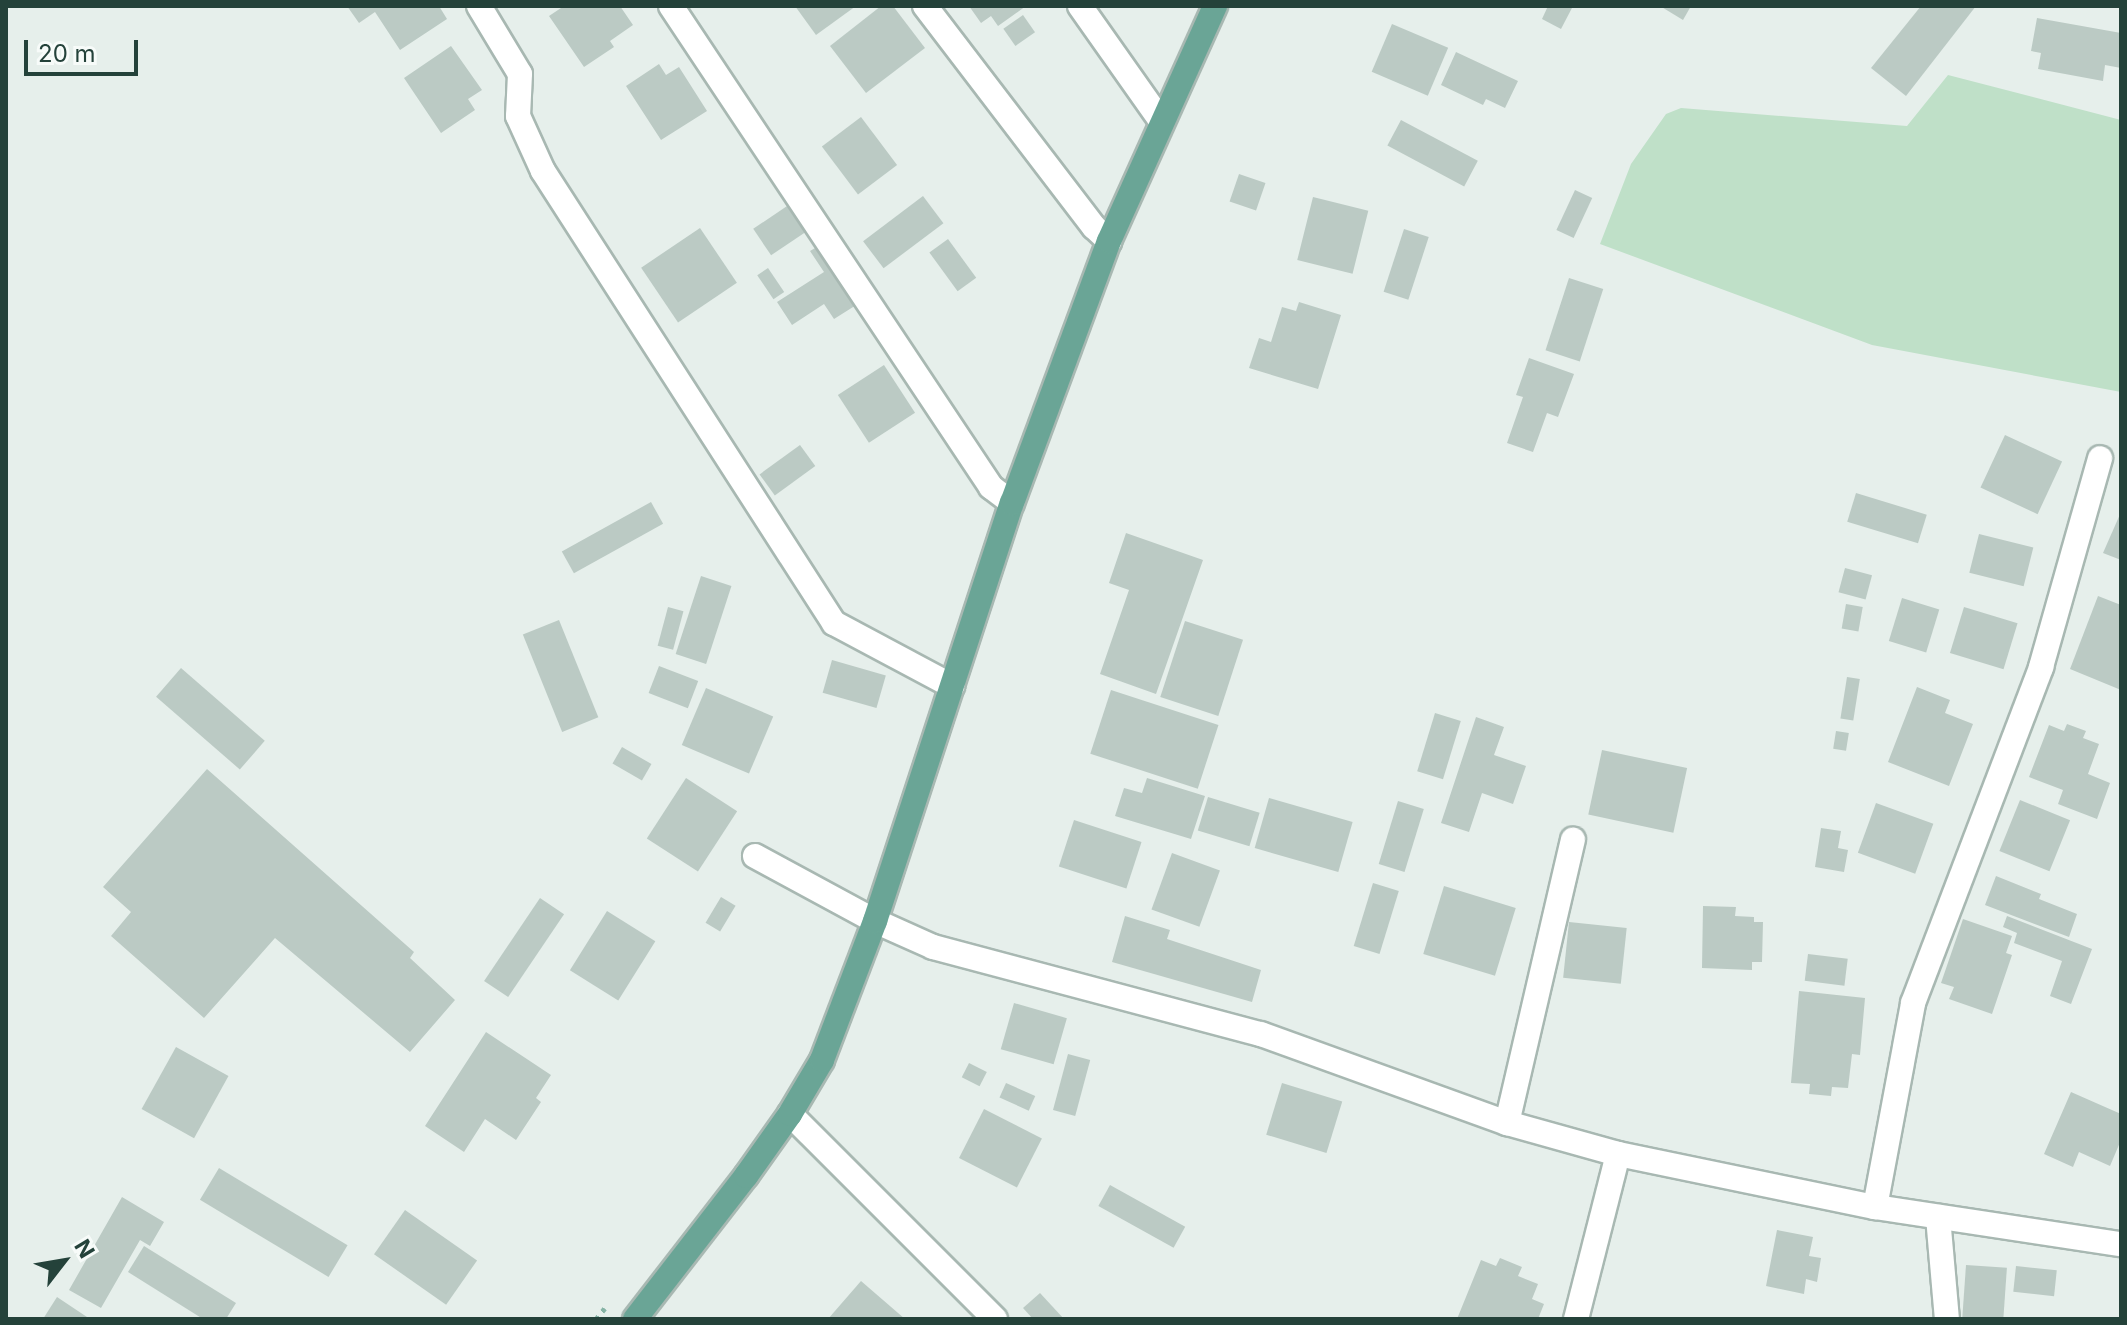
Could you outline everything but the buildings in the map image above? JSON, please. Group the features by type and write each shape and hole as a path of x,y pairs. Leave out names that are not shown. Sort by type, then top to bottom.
{"main road":[{"path":"635,1319 790,1114 822,1060 875,921 1012,503 1109,241 1215,6"}],"street":[{"path":"479,6 520,74 518,116 543,171 834,623 952,686"},
{"path":"671,6 991,487 1012,503"},
{"path":"925,6 1094,227 1109,241"},
{"path":"1080,6 1161,121"},
{"path":"1875,1207 1913,1003 2041,667 2100,458"},
{"path":"1507,1123 1573,840"},
{"path":"755,856 875,921 933,947 1261,1034 1507,1123 1618,1154 1875,1207 2121,1244"},
{"path":"790,1114 995,1319"},
{"path":"1576,1319 1618,1154"},
{"path":"1938,1217 1947,1319"}],"green space":[{"path":"1948,75 2121,120 2121,392 1872,345 1600,244 1631,164 1666,114 1681,108 1907,126"}]}
